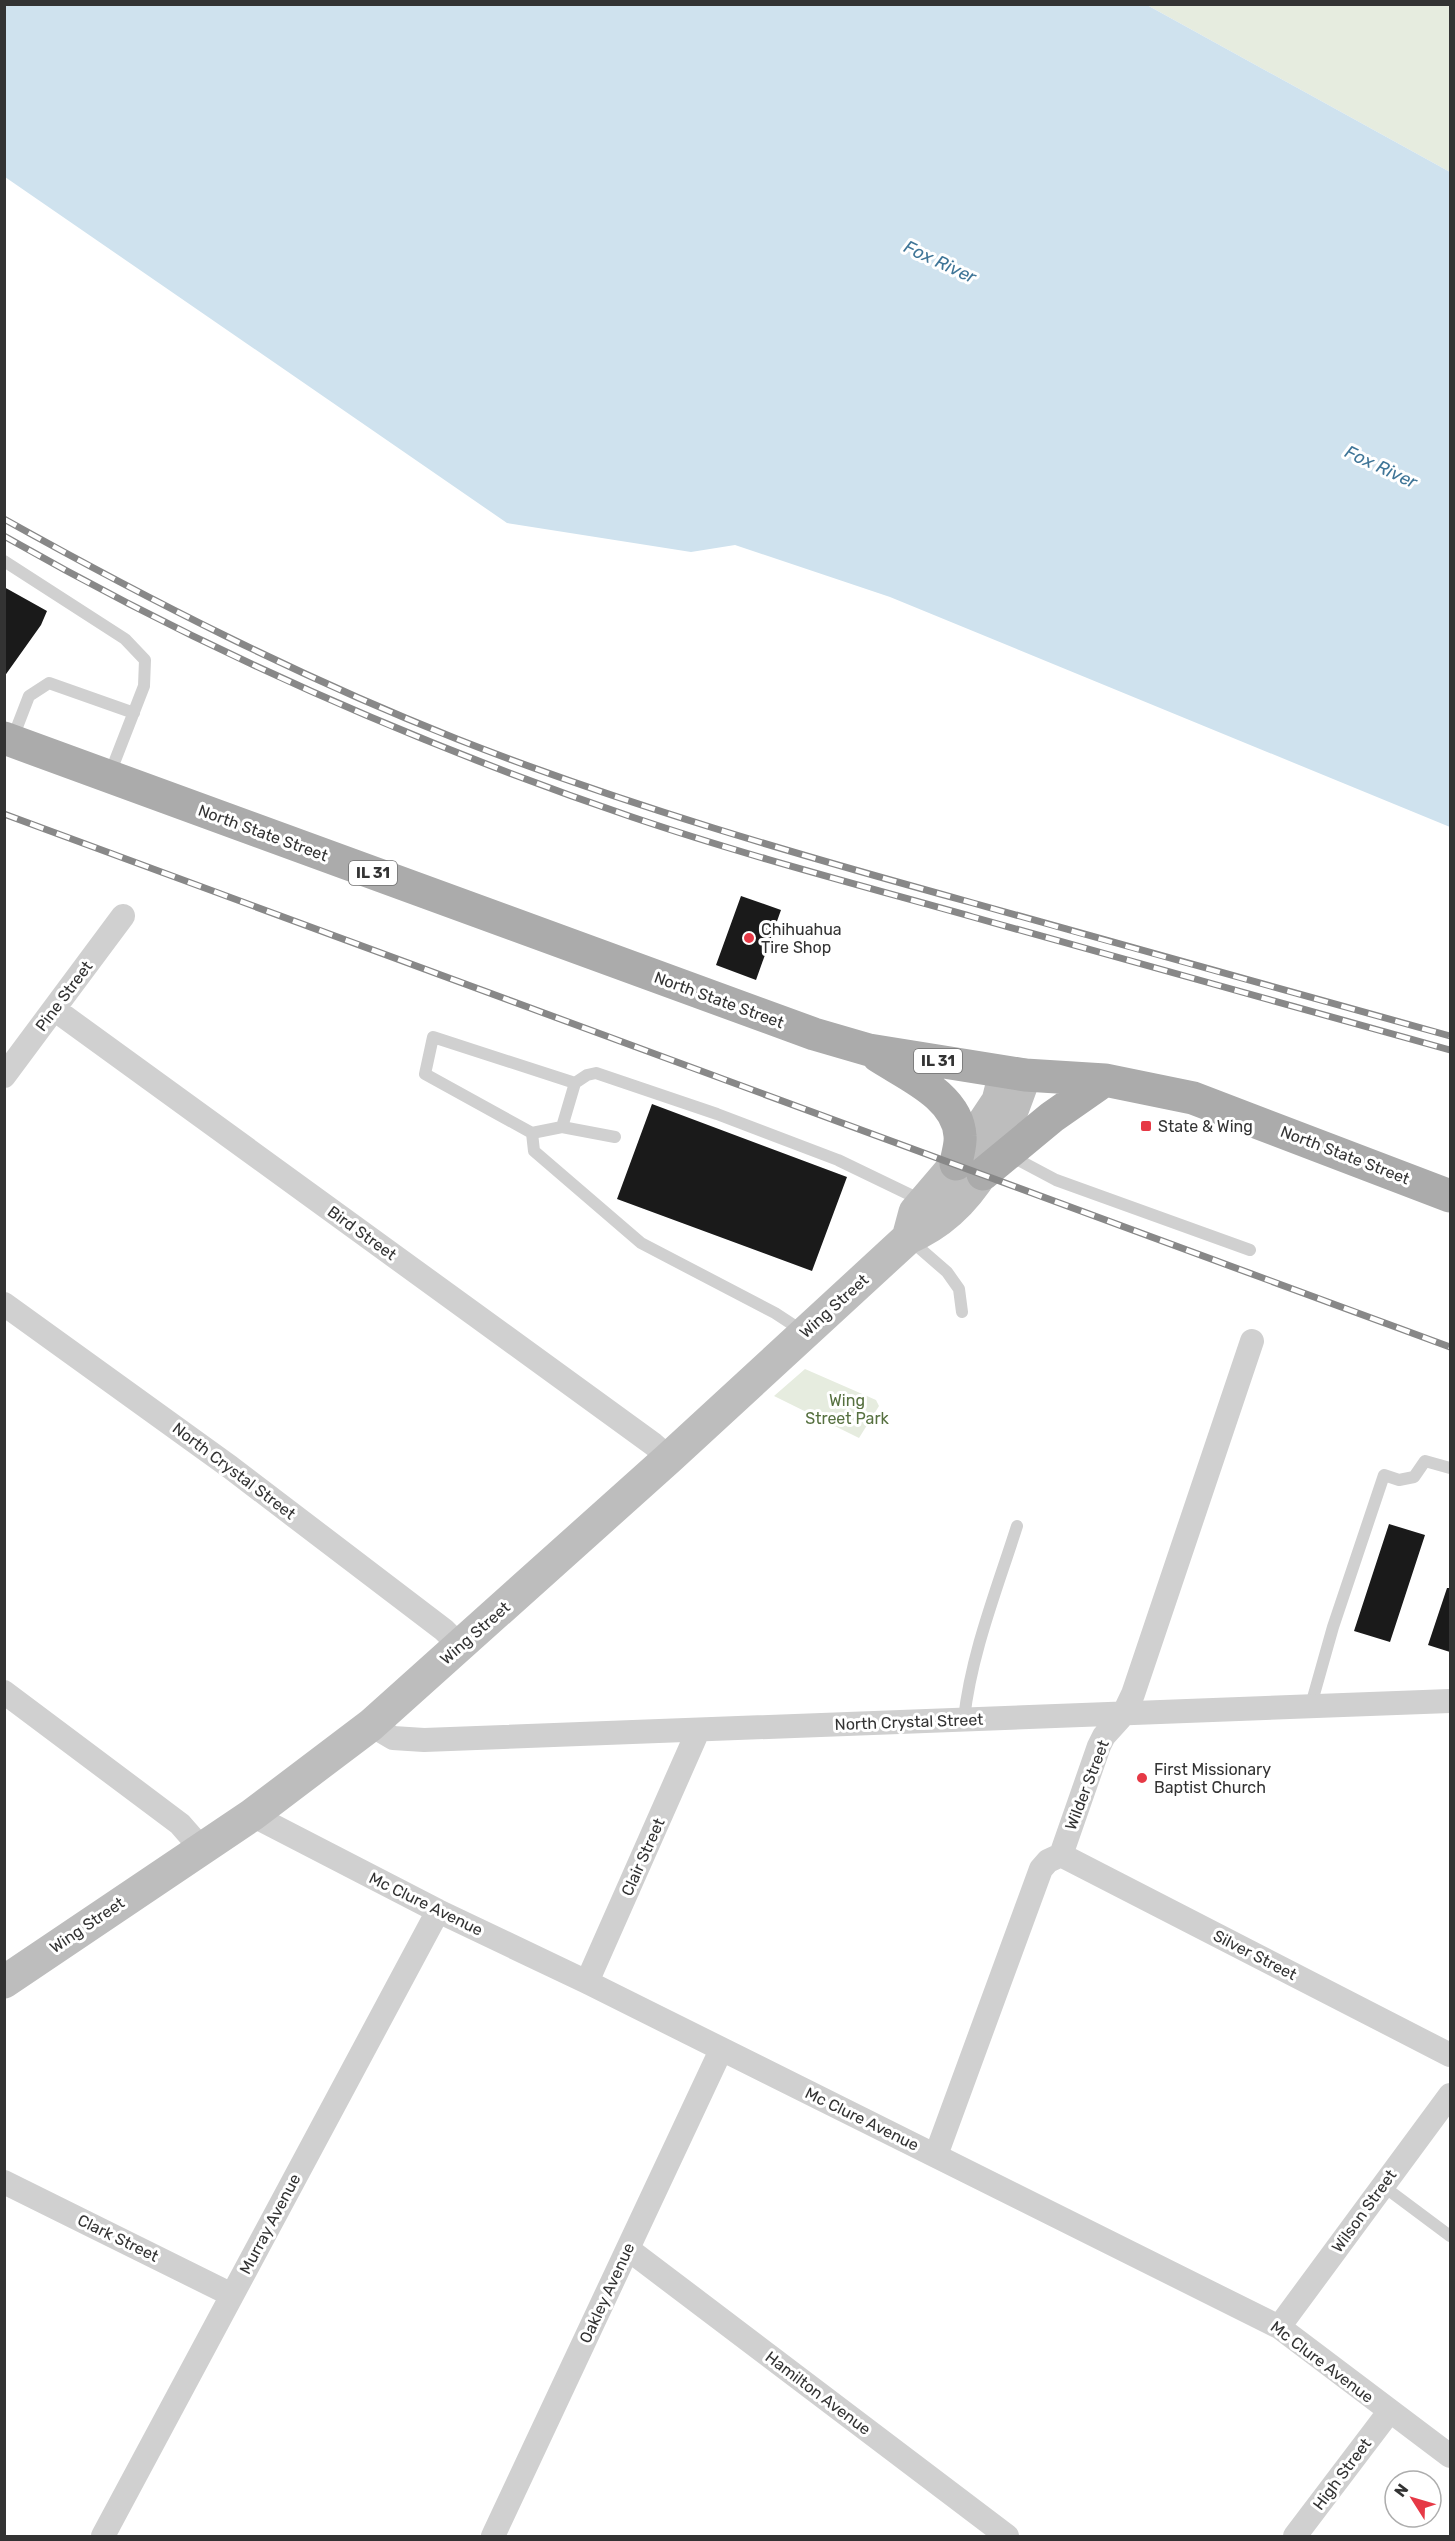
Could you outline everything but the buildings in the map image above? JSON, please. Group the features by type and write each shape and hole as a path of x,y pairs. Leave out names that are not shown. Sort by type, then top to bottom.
{"main road":[{"name":"North State Street","path":"8,739 814,1034 869,1050 1016,1073 1105,1080 1193,1098 1450,1196"},
{"path":"869,1050 932,1091 947,1104 957,1124 960,1137 982,1164 1105,1080"}],"street":[{"name":"Pine Street","path":"4,1076 123,916"},
{"name":"Bird Street","path":"54,1009 653,1444 669,1458"},
{"name":"Wing Street","path":"4,1982 252,1815 371,1725 524,1590 908,1238 930,1229 982,1164 1006,1128 1016,1073"},
{"name":"Wing Street","path":"908,1238 915,1212 924,1202 982,1164"},
{"name":"North Crystal Street","path":"4,1304 240,1474 444,1630 459,1645"},
{"name":"Wilder Street","path":"936,2156 1038,1876 1048,1861 1060,1855 1099,1746 1104,1736 1123,1715 1133,1694 1251,1341"},
{"path":"4,1692 180,1824 201,1848"},
{"name":"North Crystal Street","path":"371,1725 393,1738 424,1740 1450,1701"},
{"name":"Clair Street","path":"587,1982 698,1731"},
{"name":"Mc Clure Avenue","path":"252,1815 438,1911 587,1982 1279,2327 1450,2457"},
{"name":"Silver Street","path":"1060,1855 1450,2055"},
{"name":"Murray Avenue","path":"103,2536 438,1911"},
{"name":"Oakley Avenue","path":"493,2536 721,2050"},
{"name":"Wilson Street","path":"1279,2327 1450,2095"},
{"name":"Clark Street","path":"4,2182 232,2295"},
{"name":"Hamilton Avenue","path":"628,2249 1007,2536"},
{"name":"High Street","path":"1294,2536 1389,2412"}],"lane":[{"path":"4,561 125,639 145,660 144,686 109,777"},
{"path":"8,739 29,696 49,683 134,712"},
{"path":"575,1083 433,1037 426,1074 532,1133 562,1127 615,1137"},
{"path":"562,1127 575,1083 587,1075 596,1073 650,1090 838,1160 924,1202"},
{"path":"532,1133 534,1151 641,1243 775,1313 805,1332"},
{"path":"982,1164 1056,1180 1251,1250"},
{"path":"908,1238 947,1272 959,1289 962,1311"},
{"path":"1311,1705 1384,1475 1399,1480 1414,1477 1425,1461 1450,1468"},
{"path":"964,1719 966,1699 989,1614 1017,1526"},
{"path":"1383,2186 1450,2236"}],"green space":[{"path":"1147,5 1450,5 1450,172"},
{"name":"Wing Street Park","path":"805,1369 876,1400 879,1406 859,1438 774,1396"}],"water":[{"name":"Fox River","path":"5,4 1147,5 1450,172 1450,827 890,597 735,545 691,552 507,523 5,177"}],"railway":[{"path":"4,519 115,579 283,664 457,739 584,786 908,885 1450,1036"},
{"path":"4,536 156,618 312,691 470,758 632,817 759,857 1450,1050"},
{"path":"4,814 1450,1347"}],"place":[{"name":"Chihuahua Tire Shop","path":"749,938"},
{"name":"State & Wing","path":"1146,1126"},
{"name":"First Missionary Baptist Church","path":"1142,1778"}]}
